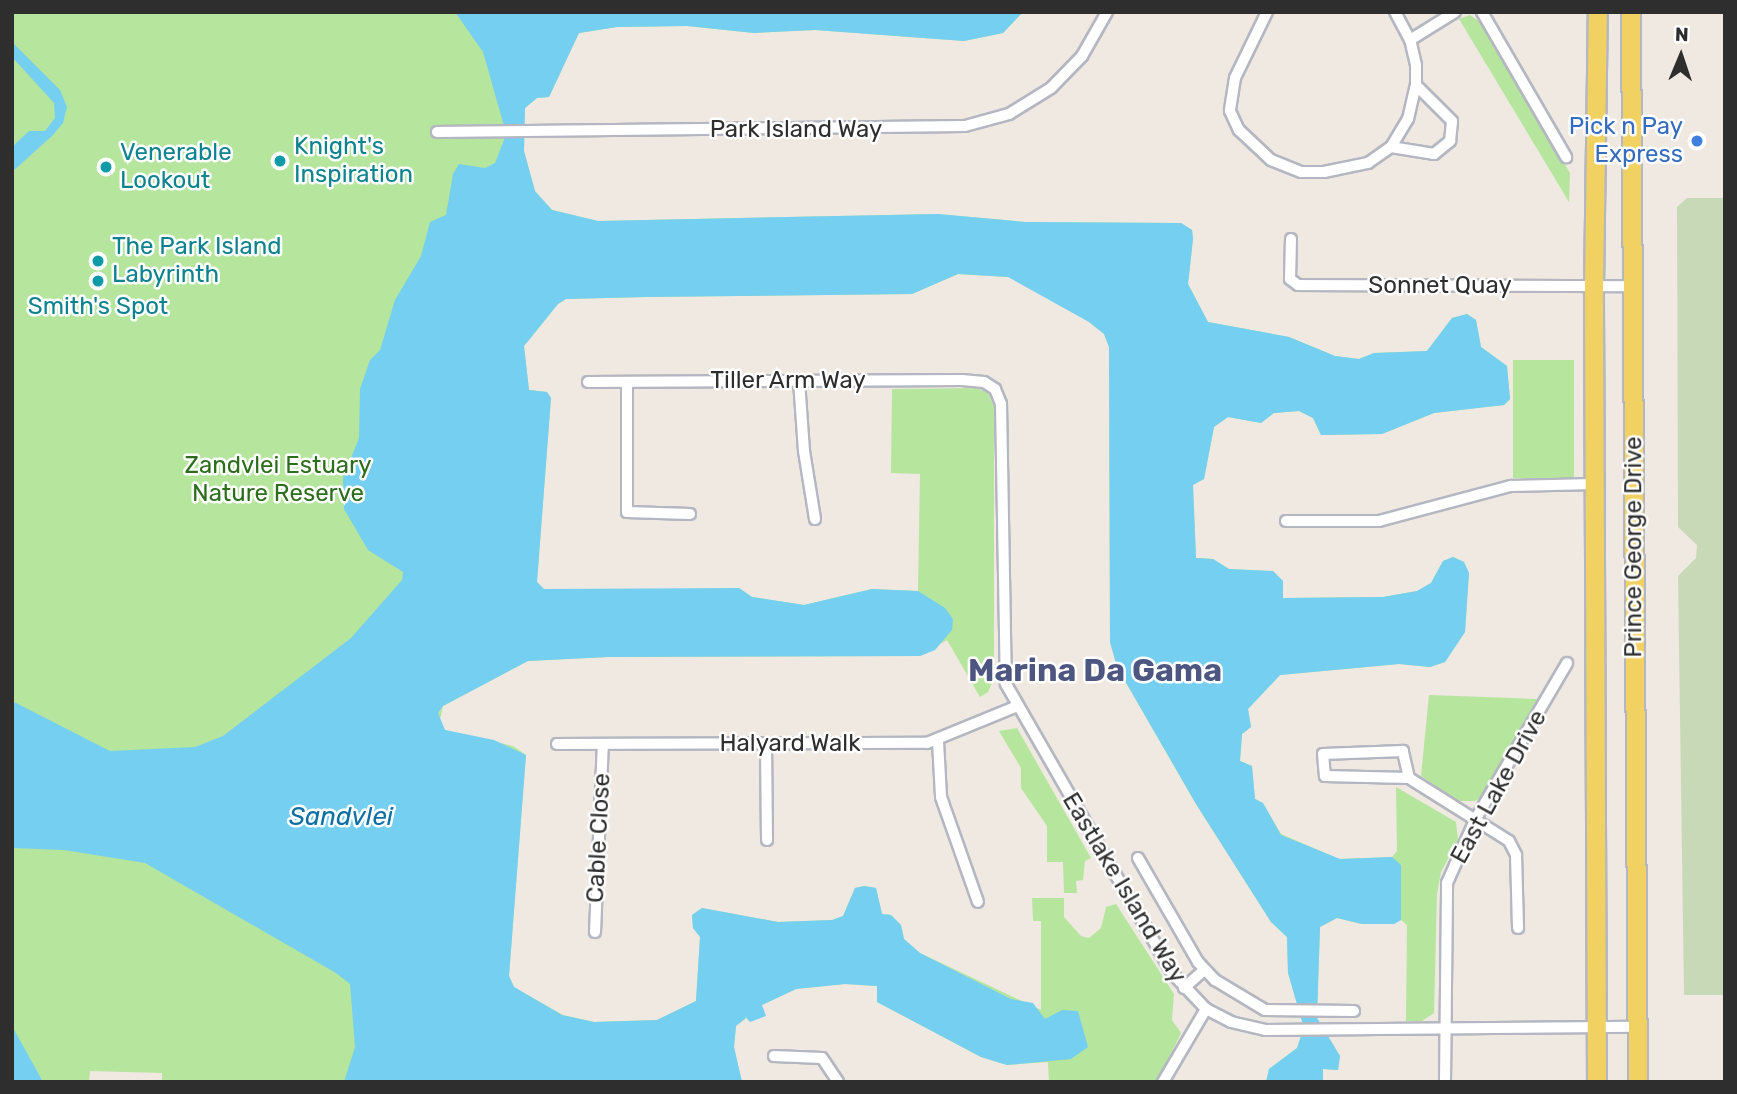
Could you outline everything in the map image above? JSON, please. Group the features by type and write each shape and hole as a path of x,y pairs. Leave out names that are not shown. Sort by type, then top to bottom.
{"main road":[{"name":"Prince George Drive","path":"1597,1082 1594,287 1598,12"},
{"name":"Prince George Drive","path":"1631,12 1638,1082"}],"street":[{"name":"Park Island Way","path":"438,132 934,128 976,124 1009,114 1051,88 1082,56 1107,12"},
{"path":"1267,12 1231,90 1230,111 1246,139 1271,160 1301,172 1359,166 1391,147 1408,119 1416,85 1410,40 1395,12"},
{"path":"1410,40 1455,12"},
{"path":"1482,12 1566,157"},
{"path":"1391,147 1434,154 1450,141 1451,121 1416,85"},
{"name":"Sonnet Quay","path":"1291,239 1290,279 1298,285 1633,286"},
{"name":"Tiller Arm Way","path":"588,382 962,380 988,384"},
{"path":"799,381 804,451 816,519"},
{"path":"627,382 627,509 631,515 690,514"},
{"name":"Eastlake Island Way","path":"988,384 1001,404 1002,661 1015,707 1184,988 1206,1009 1243,1026 1290,1031 1637,1027"},
{"path":"1286,521 1379,521 1511,486 1594,484"},
{"name":"East Lake Drive","path":"1445,1082 1445,891 1475,820 1567,663"},
{"name":"Halyard Walk","path":"557,744 938,741 1015,707"},
{"path":"938,741 941,797 978,902"},
{"name":"Cable Close","path":"595,932 603,744"},
{"path":"766,744 767,840"},
{"path":"1409,778 1403,751 1323,754 1325,776 1409,778 1505,838 1514,849 1518,928"},
{"path":"1138,858 1204,970 1251,1005 1297,1010 1354,1011"},
{"path":"1184,988 1204,970"},
{"path":"1163,1082 1206,1009"},
{"path":"774,1056 822,1058 838,1082"}],"green space":[{"name":"Zandvlei Estuary Nature Reserve","path":"12,12 1023,12 1003,33 964,41 815,30 754,33 687,26 617,27 579,33 549,97 537,98 525,108 524,151 535,191 552,210 598,221 938,214 1025,222 1181,223 1192,230 1188,284 1208,322 1289,337 1335,356 1359,359 1374,353 1427,351 1452,318 1467,314 1476,320 1481,347 1507,366 1510,399 1504,405 1434,413 1382,434 1321,435 1313,418 1299,411 1274,413 1261,423 1228,417 1214,427 1204,479 1193,485 1196,558 1213,559 1229,569 1273,571 1283,581 1283,598 1383,597 1417,591 1431,583 1443,561 1453,557 1464,562 1469,573 1465,632 1445,662 1430,667 1399,664 1280,675 1248,709 1251,727 1242,734 1240,761 1252,766 1255,799 1263,803 1281,834 1339,859 1392,857 1397,851 1396,787 1456,822 1458,840 1441,872 1437,894 1434,1013 1422,1021 1406,1021 1407,925 1401,920 1362,924 1337,918 1320,927 1317,1018 1340,1056 1338,1070 1323,1069 1323,1082 1266,1082 1269,1069 1297,1048 1301,1036 1302,1021 1288,973 1287,937 1271,922 1196,804 1117,667 1110,642 1109,347 1104,334 1089,322 1032,287 1008,277 958,274 912,294 566,299 558,304 524,346 529,390 547,392 551,398 537,582 544,589 588,591 739,588 752,597 804,605 872,589 918,591 920,474 891,473 892,389 977,388 988,393 994,407 994,678 988,692 980,697 947,640 920,656 608,657 528,661 443,706 439,724 445,730 513,746 526,755 509,976 514,987 563,1015 594,1022 657,1020 696,1001 700,937 693,928 692,915 702,908 778,922 832,920 843,916 855,888 864,886 876,888 882,914 891,915 901,925 904,939 920,953 1041,1010 1041,921 1033,921 1032,898 1064,898 1064,917 1081,936 1089,938 1101,928 1106,907 1116,904 1174,994 1172,1020 1181,1033 1157,1082 1049,1082 1048,1062 1007,1065 981,1057 877,1002 877,986 845,984 796,989 743,1014 746,1018 736,1026 734,1047 742,1082 162,1082 162,1073 90,1071 89,1082 12,1082"},
{"path":"1470,15 1480,22 1570,173 1569,202 1459,19"},
{"path":"1687,198 1725,198 1725,995 1684,995 1678,576 1696,558 1697,545 1678,527 1677,207"},
{"path":"1513,360 1574,360 1574,478 1513,478"},
{"path":"1429,695 1537,699 1483,796 1475,801 1458,801 1421,776"},
{"path":"1017,728 1091,858 1085,861 1083,880 1076,881 1077,893 1064,893 1063,862 1047,862 1047,826 1021,788 1021,768 999,731"}],"water":[{"name":"Sandvlei","path":"455,12 1023,12 1003,33 964,41 815,30 754,33 687,26 617,27 579,33 549,97 537,98 525,108 524,151 535,191 552,210 598,221 938,214 1025,222 1181,223 1192,230 1188,284 1208,322 1289,337 1335,356 1359,359 1374,353 1427,351 1452,318 1467,314 1476,320 1481,347 1507,366 1510,399 1504,405 1434,413 1382,434 1321,435 1313,418 1299,411 1274,413 1261,423 1228,417 1214,427 1204,479 1193,485 1196,558 1213,559 1229,569 1273,571 1283,581 1283,598 1383,597 1417,591 1431,583 1443,561 1453,557 1464,562 1469,573 1465,632 1445,662 1430,667 1399,664 1280,675 1248,709 1251,727 1242,734 1240,761 1252,766 1255,799 1263,803 1281,835 1340,859 1392,857 1401,865 1401,920 1394,924 1362,924 1337,918 1320,927 1317,1018 1340,1056 1338,1070 1323,1069 1323,1082 1266,1082 1269,1069 1297,1048 1301,1036 1302,1021 1288,973 1287,937 1271,922 1196,804 1117,667 1110,642 1109,347 1104,334 1089,322 1008,277 958,274 912,294 566,299 558,304 524,346 529,390 547,392 551,398 537,582 544,589 739,588 752,597 804,605 872,589 918,591 945,608 953,619 952,630 935,650 920,656 608,657 528,661 443,706 438,713 445,730 494,740 526,755 509,976 514,987 562,1015 594,1022 657,1020 696,1001 700,937 693,928 692,915 702,908 778,922 832,920 843,916 855,888 864,886 876,888 882,914 891,915 901,925 904,939 920,953 1011,999 1033,1003 1045,1019 1062,1010 1078,1011 1088,1047 1071,1059 1007,1065 981,1057 877,1002 877,986 845,984 796,989 747,1012 762,1005 766,1016 750,1022 743,1014 746,1018 736,1026 734,1047 742,1082 344,1082 355,1047 350,984 336,973 145,863 64,850 12,848 12,701 110,751 195,747 223,736 351,638 402,580 403,572 368,550 344,509 343,478 359,438 360,389 370,360 380,350 395,300 421,256 430,222 446,215 453,174 459,164 485,168 495,163 504,140 504,126 483,52"},
{"path":"12,42 60,90 67,107 63,123 53,135 12,172 12,147 29,131 45,131 55,118 54,103 12,57"},
{"path":"12,1026 43,1082 12,1082"}],"place":[{"name":"Pick n Pay Express","path":"1697,141"},
{"name":"Knight's Inspiration","path":"280,161"},
{"name":"Venerable Lookout","path":"106,167"},
{"name":"The Park Island Labyrinth","path":"98,261"},
{"name":"Smith's Spot","path":"98,281"}],"district":[{"name":"Marina Da Gama","path":"1095,670"}]}
